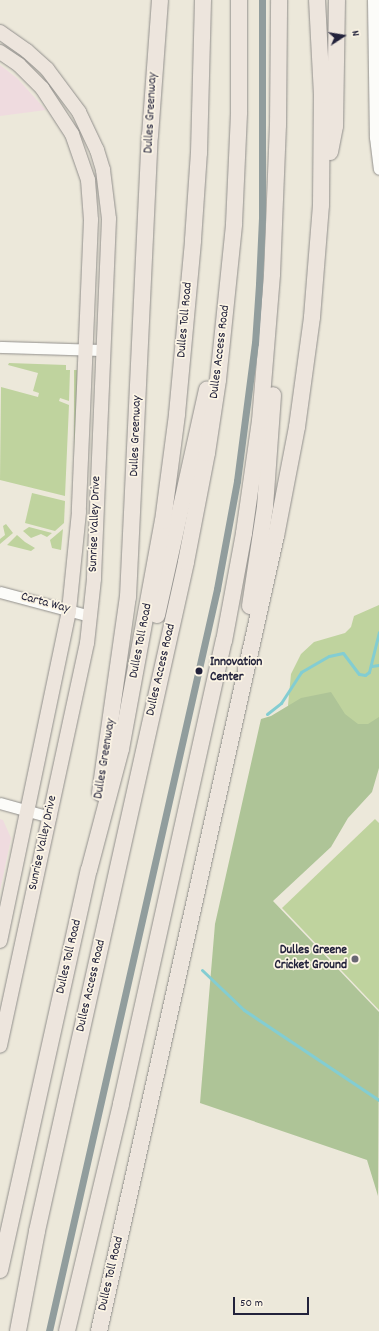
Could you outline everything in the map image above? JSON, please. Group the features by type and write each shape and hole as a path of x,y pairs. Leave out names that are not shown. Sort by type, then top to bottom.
{"highway":[{"name":"Dulles Greenway","path":"89,870 128,597 134,523 150,136 160,0"},
{"name":"Dulles Toll Road","path":"0,1270 89,870 121,749 153,579 177,414 198,169 203,0"},
{"name":"Dulles Access Road","path":"18,1331 37,1231 194,527 218,380 231,260 239,120 239,0"},
{"path":"67,1331 132,1058 224,642 244,533 264,386 277,164 279,0"},
{"path":"317,0 322,102 321,205"},
{"path":"321,205 335,126 337,0"},
{"path":"204,861 211,780 250,606 264,507 283,229 277,164"},
{"name":"Dulles Toll Road","path":"99,1331 276,536 297,427 312,317 321,205"},
{"path":"121,749 140,693 203,407 231,260"}],"main road":[{"name":"Sunrise Valley Drive","path":"0,32 27,51 57,80 79,112 97,150 107,191 109,219 94,579 90,616 78,692 0,1046"},
{"name":"Sunrise Valley Drive","path":"0,52 30,75 52,101 72,134 82,157 90,191 91,220 78,525 69,611 0,941"}],"street":[{"path":"373,0 376,137 379,169"},
{"path":"0,347 104,350"},
{"name":"Carta Way","path":"0,592 90,616"},
{"path":"0,803 50,818"}],"shaded area":[{"path":"0,65 17,78 46,110 0,116"},
{"path":"0,819 3,820 11,838 0,891"}],"green space":[{"path":"9,363 66,365 66,370 70,370 69,401 60,398 59,401 69,405 65,496 0,480 1,387 38,397 39,393 33,391 38,373 8,365"},
{"path":"74,370 77,370 77,560 74,560"},
{"path":"32,493 65,501 64,523 55,531 25,523"},
{"path":"6,524 13,533 0,544 0,539 5,535 3,526"},
{"path":"29,527 52,533 47,537 41,534 31,538 23,531"},
{"path":"63,529 61,550 52,548 50,540"},
{"path":"17,535 35,548 31,551 7,545"},
{"path":"379,605 379,727 290,719 288,705 291,674 301,654 314,642 345,633 351,627 354,616"},
{"path":"331,692 345,714 358,724 368,724 379,717 379,768 372,792 348,818 331,847 273,901 379,1012 378,1196 367,1160 200,1103 215,924 261,719 271,716 301,698"},
{"name":"Dulles Greene Cricket Ground","path":"375,819 379,823 379,1010 282,908"}],"waterway":[{"path":"267,714 281,703 301,672 329,656 343,653 359,674 365,675 369,672 379,632"},
{"path":"372,666 379,665"},
{"path":"202,970 244,1010 379,1100"}],"transit line":[{"path":"49,1331 217,589 237,481 255,343 259,284 262,217 262,0"}],"place":[{"name":"Innovation Center","path":"199,671"},
{"name":"Dulles Greene Cricket Ground","path":"355,959"}]}
